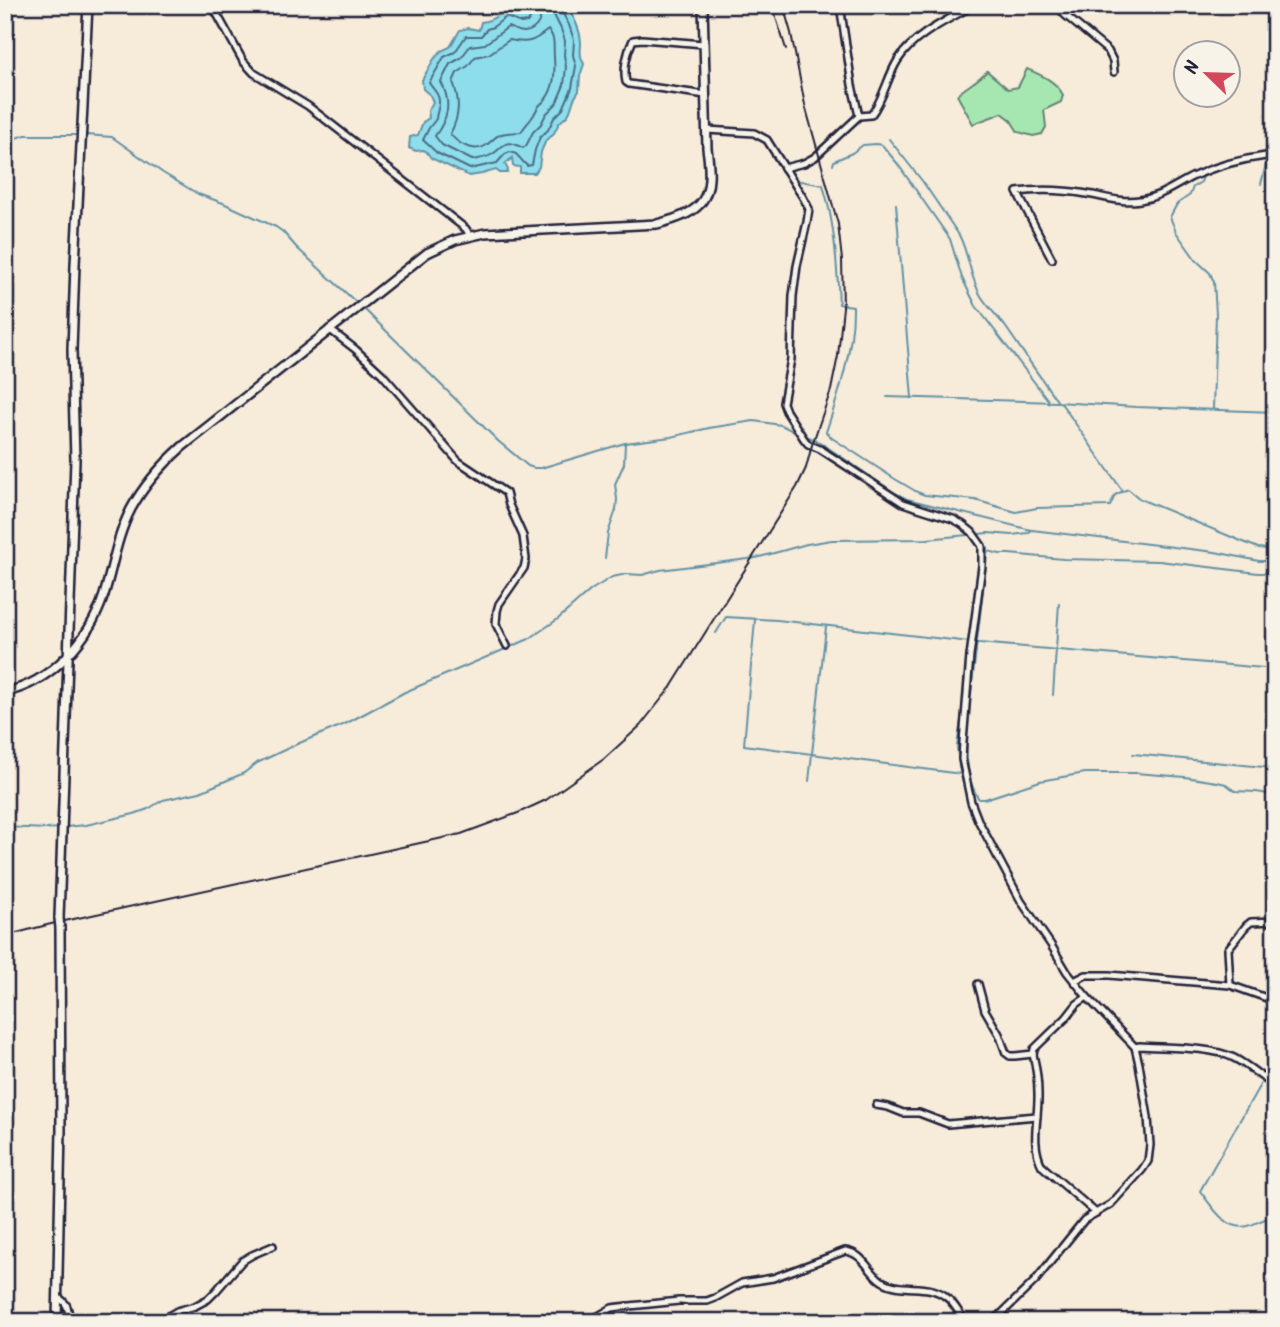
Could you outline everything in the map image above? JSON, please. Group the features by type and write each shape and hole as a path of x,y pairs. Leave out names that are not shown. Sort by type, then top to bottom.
{"main road":[{"path":"57,1322 61,1130 59,918 75,460 72,350 88,5"},
{"path":"5,692 21,688 50,672 68,655 95,619 131,508 157,471 182,447 427,253 442,245 485,233 657,224 682,217 702,202 709,187 710,166 703,5"}],"street":[{"path":"212,5 243,61 254,73 309,106 466,229 470,236"},
{"path":"841,5 859,116"},
{"path":"784,168 815,157 859,116 871,115 904,52 923,35 974,5"},
{"path":"1057,5 1108,51 1114,72"},
{"path":"704,44 634,40 629,49 624,75 629,84 706,95"},
{"path":"707,130 754,133 766,140 809,209 793,296 791,359 783,403 786,411 808,444 903,503 962,524 982,546 962,743 962,759 971,802 1011,885 1074,981 1135,1047 1148,1117 1148,1161 1111,1204 1084,1220 1035,1281 993,1322"},
{"path":"1052,260 1017,192 1054,189 1123,201 1139,200 1156,197 1208,170 1266,156"},
{"path":"329,329 382,374 458,461 506,494 520,526 526,559 524,568 497,611 496,624 507,646"},
{"path":"1230,985 1228,948 1251,922 1275,920"},
{"path":"1074,981 1086,975 1109,975 1230,985 1275,1001"},
{"path":"978,984 985,1010 1006,1053 1010,1056 1032,1054"},
{"path":"1087,997 1077,1004 1032,1054 1038,1094 1038,1158 1042,1166 1096,1213"},
{"path":"1135,1047 1178,1048 1224,1054 1236,1059 1275,1086"},
{"path":"876,1105 903,1113 919,1113 948,1125 1037,1116"},
{"path":"158,1322 208,1299 242,1261 273,1246"},
{"path":"588,1322 612,1308 707,1301 742,1283 772,1278 845,1251 860,1257 876,1276 888,1284 906,1289 930,1289 939,1292 950,1300 965,1322"},
{"path":"57,1297 68,1307 70,1322"}],"green space":[{"path":"1027,69 1052,82 1063,95 1061,102 1044,110 1046,127 1042,134 1033,136 1018,132 1010,119 1002,113 973,124 957,95 987,71 1008,89 1018,87"}],"water":[{"path":"526,5 565,5 578,27 584,64 579,91 568,115 546,140 535,173 520,173 520,167 513,166 512,158 505,164 507,173 496,170 469,176 431,158 426,151 409,148 410,137 418,135 423,122 429,118 428,111 433,102 423,89 422,80 434,59 441,51 450,47 460,30 479,30 481,22 505,11 524,17"}],"waterway":[{"path":"5,141 26,135 80,135"},
{"path":"86,135 112,137 198,194 276,227 358,304"},
{"path":"889,139 923,182 959,235 981,296 1058,402 1275,412"},
{"path":"833,165 834,161 863,145 882,145 950,239 962,278 976,306 1048,403"},
{"path":"1216,170 1267,160 1261,184"},
{"path":"1208,173 1193,187 1190,195 1177,204 1170,217 1176,232 1196,260 1210,273 1214,282 1216,314 1213,409"},
{"path":"795,180 823,185 833,230 839,304 853,306 848,354 826,432 832,438 925,495 975,500 1016,512 1037,508 1110,506 1115,495 1128,489 1140,499 1258,548 1275,547"},
{"path":"896,204 912,398"},
{"path":"362,307 498,441 534,468 625,443 754,421 781,425 799,434"},
{"path":"887,397 1057,402"},
{"path":"1061,403 1122,490"},
{"path":"804,435 818,441 907,499 1031,530"},
{"path":"605,558 608,533 616,510 615,484 624,464 625,444"},
{"path":"66,827 134,814 163,800 200,792 244,773 257,763 345,724 405,692 529,639 558,619 591,590 612,577 756,558 832,540 927,539 988,533 1012,535 1032,530 1275,561"},
{"path":"988,547 966,736 970,777 979,799 1040,781 1085,773 1185,777 1226,784 1235,791 1275,795"},
{"path":"988,551 1063,559 1159,561 1275,573"},
{"path":"1053,695 1059,603"},
{"path":"716,633 726,617 777,620 979,643 1275,669"},
{"path":"755,620 744,745 961,774"},
{"path":"809,781 826,627"},
{"path":"964,696 967,664"},
{"path":"963,709 957,746 963,783"},
{"path":"1133,754 1274,768 1272,795"},
{"path":"5,827 61,828"},
{"path":"1261,1083 1200,1191 1214,1210 1232,1225 1248,1226 1275,1217"}],"railway":[{"path":"772,5 786,49"},
{"path":"5,936 461,834 546,800 604,759 640,726 671,687 797,487 806,468 831,390 838,356 843,307 838,224 805,105 783,5"}]}
